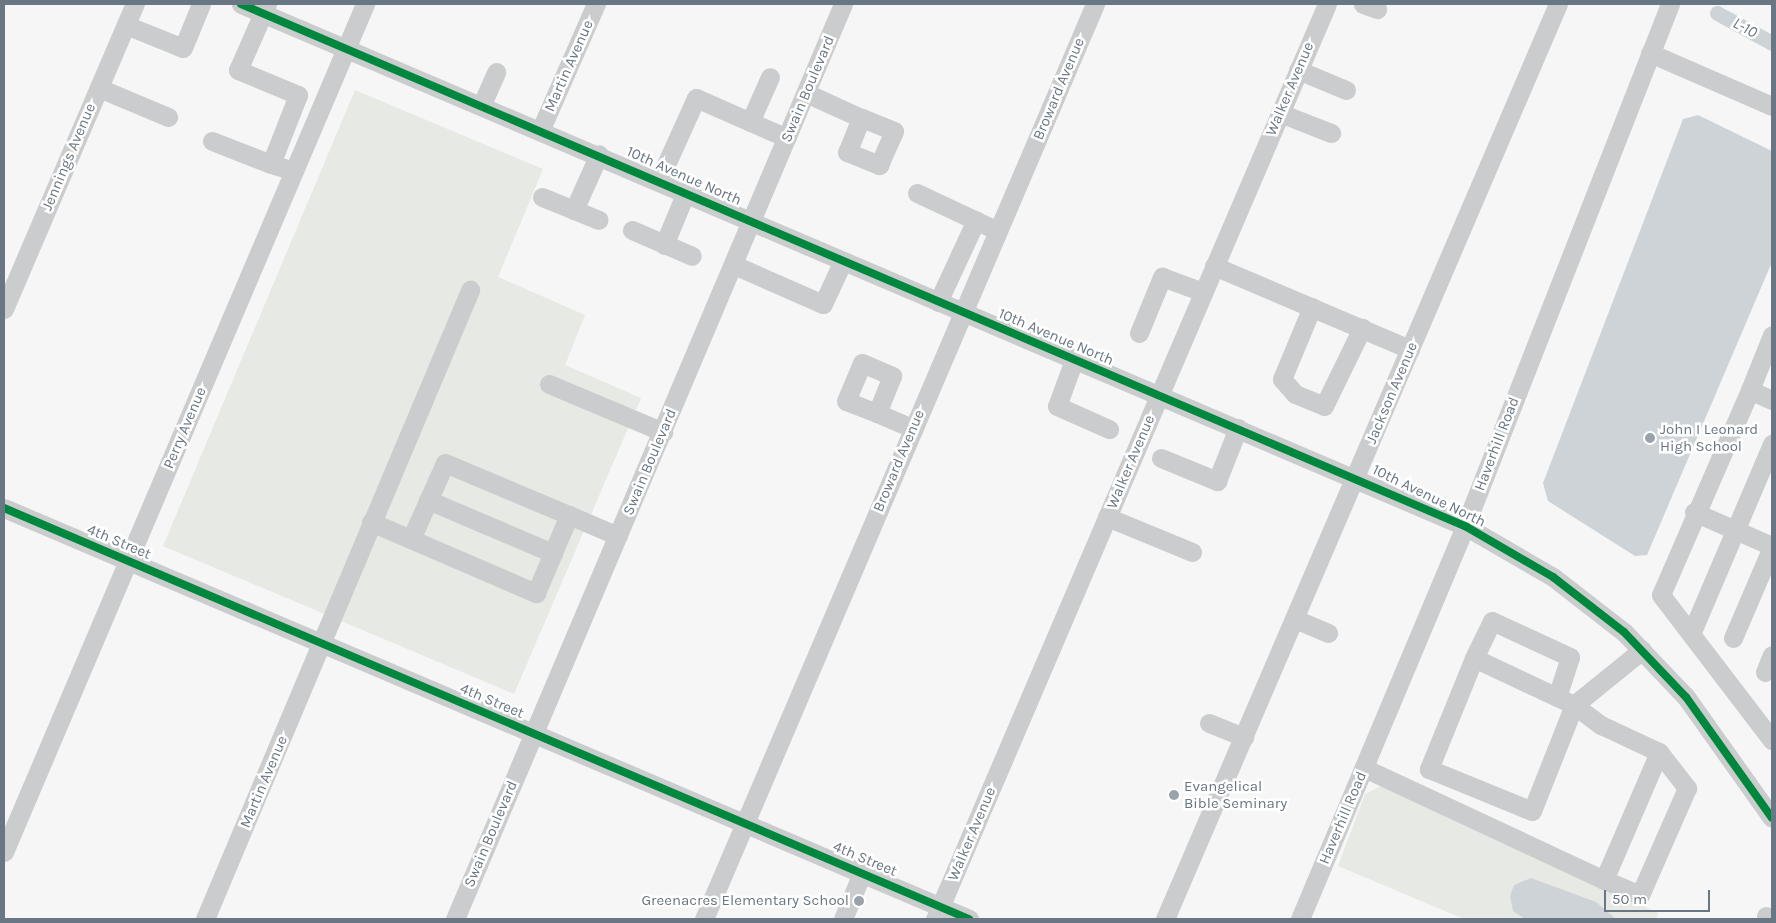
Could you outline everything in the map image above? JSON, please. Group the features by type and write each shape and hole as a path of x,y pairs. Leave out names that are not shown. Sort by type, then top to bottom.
{"street":[{"name":"Jennings Avenue","path":"4,309 135,4"},
{"path":"126,25 183,48 201,4"},
{"name":"10th Avenue North","path":"241,4 264,8 346,49 542,129 963,313 1356,476 1465,526 1553,577 1642,650 1702,717 1772,818"},
{"name":"Perry Avenue","path":"4,852 365,4"},
{"name":"Martin Avenue","path":"542,129 596,4"},
{"name":"Swain Boulevard","path":"455,919 734,265 843,4"},
{"name":"Broward Avenue","path":"704,919 1095,4"},
{"name":"Walker Avenue","path":"938,913 1326,4"},
{"name":"Jackson Avenue","path":"1165,919 1558,4"},
{"path":"264,8 238,70 298,95 271,164"},
{"name":"Haverhill Road","path":"1300,919 1465,526 1666,12"},
{"path":"1650,53 1772,106"},
{"path":"1298,70 1346,90"},
{"path":"482,104 496,72"},
{"path":"750,122 770,77"},
{"path":"99,88 168,117"},
{"path":"806,93 861,118"},
{"path":"659,180 696,98 787,138"},
{"path":"1280,113 1331,134"},
{"path":"212,141 294,171"},
{"path":"574,210 599,154"},
{"path":"664,245 686,192"},
{"path":"917,192 998,231"},
{"path":"542,197 599,220"},
{"path":"938,302 976,220"},
{"path":"632,230 692,256"},
{"path":"734,265 823,304 843,261"},
{"path":"1214,266 1410,349"},
{"path":"1139,333 1162,277 1203,292"},
{"name":"Martin Avenue","path":"205,919 323,644 324,632 470,290"},
{"path":"1312,307 1282,379 1295,394 1324,406 1362,328"},
{"path":"1772,335 1750,390 1694,512 1661,595 1772,740"},
{"path":"1074,360 1057,406 1109,429"},
{"path":"549,384 663,432"},
{"path":"1750,390 1772,400"},
{"path":"877,413 914,428"},
{"path":"1161,458 1217,481 1238,428"},
{"path":"1691,634 1772,444"},
{"path":"411,539 445,463 618,536"},
{"path":"428,500 553,553"},
{"name":"4th Street","path":"4,508 862,873 938,913 969,919"},
{"path":"1694,512 1772,546 1734,638"},
{"path":"371,522 536,593 569,515"},
{"path":"1107,517 1192,552"},
{"path":"1295,618 1328,633"},
{"path":"1418,793 1474,658 1492,621 1570,658 1566,701 1532,811 1520,840"},
{"path":"1566,701 1642,650"},
{"path":"1364,768 1640,895 1687,788 1659,752 1601,725 1566,701 1474,658"},
{"path":"1209,723 1244,737"},
{"path":"1604,880 1659,752"},
{"path":"1429,769 1532,811"},
{"path":"844,919 862,873"}],"shaded area":[{"path":"355,90 543,169 498,277 585,315 565,365 641,398 514,694 163,546"},
{"path":"1698,115 1772,151 1772,262 1647,555 1635,556 1548,501 1543,483 1683,119"},
{"path":"1387,783 1658,913 1656,919 1464,919 1338,866 1365,794"},
{"path":"1531,878 1596,902 1616,919 1525,919 1513,911 1510,896 1514,885"}],"waterway":[{"name":"L-10","path":"1717,13 1772,43"}],"cycle path":[{"path":"241,4 1465,526 1553,577 1624,632 1686,697 1772,818"},
{"path":"4,508 969,919"}],"place":[{"name":"John I Leonard High School","path":"1650,438"},
{"name":"Evangelical Bible Seminary","path":"1174,795"},
{"name":"Greenacres Elementary School","path":"859,901"}]}
